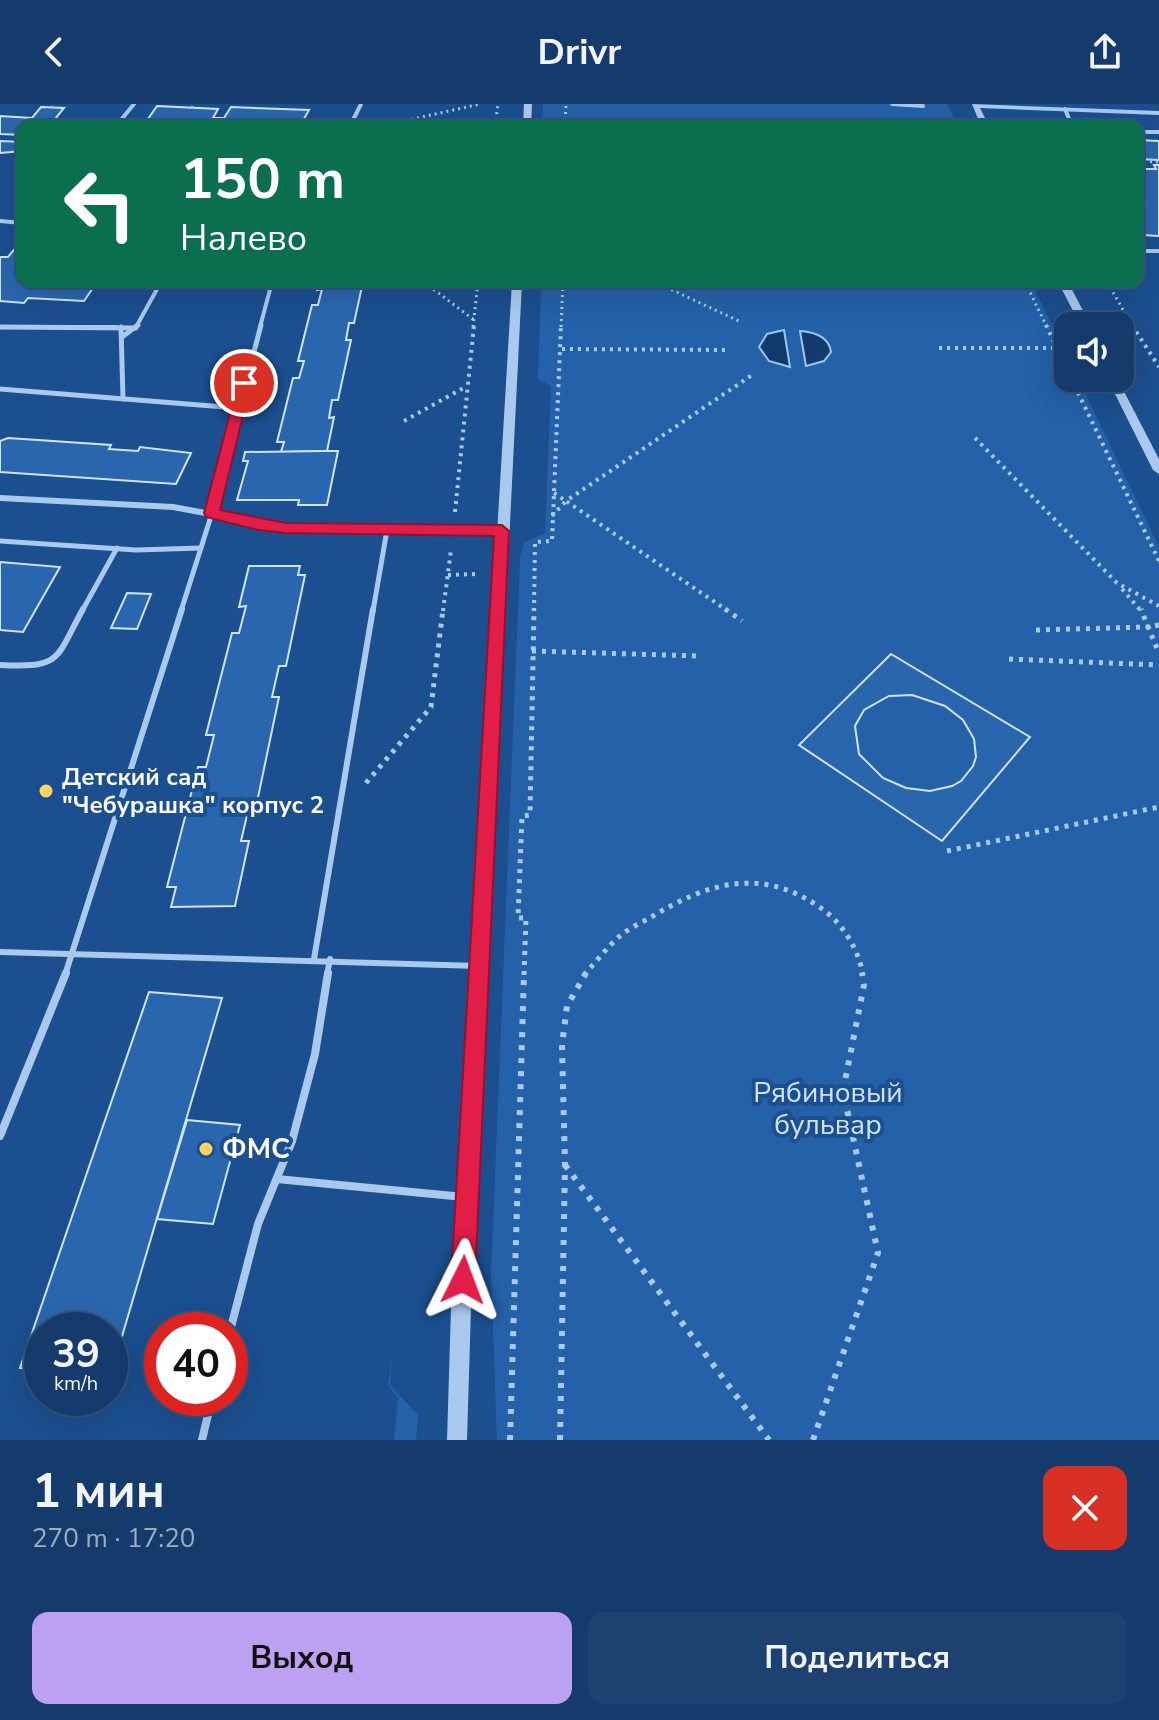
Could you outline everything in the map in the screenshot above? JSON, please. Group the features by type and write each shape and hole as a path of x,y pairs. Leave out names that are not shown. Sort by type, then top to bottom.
{"street":[{"path":"892,104 923,106"},
{"path":"975,105 1159,113"},
{"path":"457,1440 467,1197 517,288"},
{"path":"1066,288 1079,312"},
{"path":"1119,392 1159,470"},
{"path":"0,498 173,507 286,528 502,531"}],"lane":[{"path":"121,120 134,104"},
{"path":"1065,109 1070,120"},
{"path":"122,337 136,328 158,288"},
{"path":"0,1136 73,956 212,513 270,288"},
{"path":"0,327 63,330 90,326 136,328"},
{"path":"121,327 123,399"},
{"path":"0,389 237,408"},
{"path":"314,959 387,530"},
{"path":"0,541 117,548 201,548"},
{"path":"0,665 36,667 56,659 117,548"},
{"path":"0,952 73,956 330,959 479,966"},
{"path":"235,1312 258,1224 292,1141 315,1054 330,959"},
{"path":"277,1179 467,1197"},
{"path":"202,1440 208,1416"}],"path":[{"path":"409,120 480,104"},
{"path":"432,288 474,320"},
{"path":"340,814 431,707 477,288"},
{"path":"510,1440 526,918 518,918 522,816 530,815 535,542 552,541 563,288"},
{"path":"668,288 741,322"},
{"path":"1028,288 1054,342"},
{"path":"1110,288 1153,362 1159,367"},
{"path":"939,348 1054,348"},
{"path":"562,349 729,350"},
{"path":"552,517 566,501 752,375"},
{"path":"404,421 467,386"},
{"path":"1078,392 1159,561"},
{"path":"975,438 1134,601 1159,653"},
{"path":"554,493 742,621"},
{"path":"1117,583 1159,606"},
{"path":"1036,630 1159,625"},
{"path":"532,651 699,656"},
{"path":"1009,659 1159,665"},
{"path":"947,851 1159,807"},
{"path":"560,1440 565,1165 562,1045 567,1006 581,979 621,935 681,899 711,886 750,883 781,887 816,902 832,915 850,939 861,965 864,985 843,1091 878,1253 813,1440"},
{"path":"565,1165 769,1440"}],"green space":[{"path":"947,104 955,120 542,120 543,105"},
{"name":"Рябиновый бульвар","path":"540,288 1034,288 1054,329 1054,392 1085,392 1159,547 1159,1440 497,1440 491,1276 520,559 524,543 545,533 551,386 538,379"},
{"path":"392,1358 390,1385 418,1415 416,1440 394,1440 398,1398 388,1385"}],"shaded area":[{"path":"784,330 790,367 769,361 759,347 767,334"},
{"path":"800,331 824,339 831,352 824,361 806,366"}],"building":[{"path":"157,106 218,109 213,118 224,118 231,107 309,110 303,120 147,120"},
{"path":"41,107 64,108 55,119 95,120 16,120 16,135 0,134 0,116 32,118"},
{"path":"1144,140 1159,141 1159,160 1144,159"},
{"path":"0,141 16,142 16,152 0,153"},
{"path":"1154,165 1159,165 1159,236 1144,235 1144,169 1156,169"},
{"path":"16,247 16,288 93,288 84,301 28,298 24,303 0,301 0,257 8,257"},
{"path":"317,288 362,288 354,323 349,323 346,340 351,340 338,400 332,400 329,418 334,417 327,451 281,452 284,442 277,442 293,378 299,378 304,361 298,361 312,305 318,305 322,289"},
{"path":"8,438 111,445 109,449 138,451 140,447 191,453 176,484 0,472 0,441"},
{"path":"338,451 327,505 298,505 299,500 237,500 248,461 243,461 245,452"},
{"path":"0,562 60,567 23,632 0,630"},
{"path":"249,566 300,566 298,575 305,575 286,666 279,666 272,697 279,697 256,807 249,807 241,841 249,841 235,906 171,907 176,887 167,887 198,767 206,767 214,735 206,735 232,633 239,633 246,606 239,607"},
{"path":"127,593 151,594 137,629 111,628"},
{"path":"891,654 1030,737 942,841 799,745","holes":["912,695 945,706 963,720 974,739 976,757 961,781 930,791 906,788 883,778 859,754 855,726 864,710 889,696"]},
{"path":"149,992 222,998 128,1316 128,1312 39,1312"},
{"name":"ФМС","path":"187,1120 240,1125 213,1224 157,1219"}],"place":[{"name":"Детский сад \"Чебурашка\" корпус 2","path":"46,791"},
{"name":"ФМС","path":"206,1149"}],"route":[{"path":"244,383 212,513 258,525 286,528 502,531 463,1280"}]}
